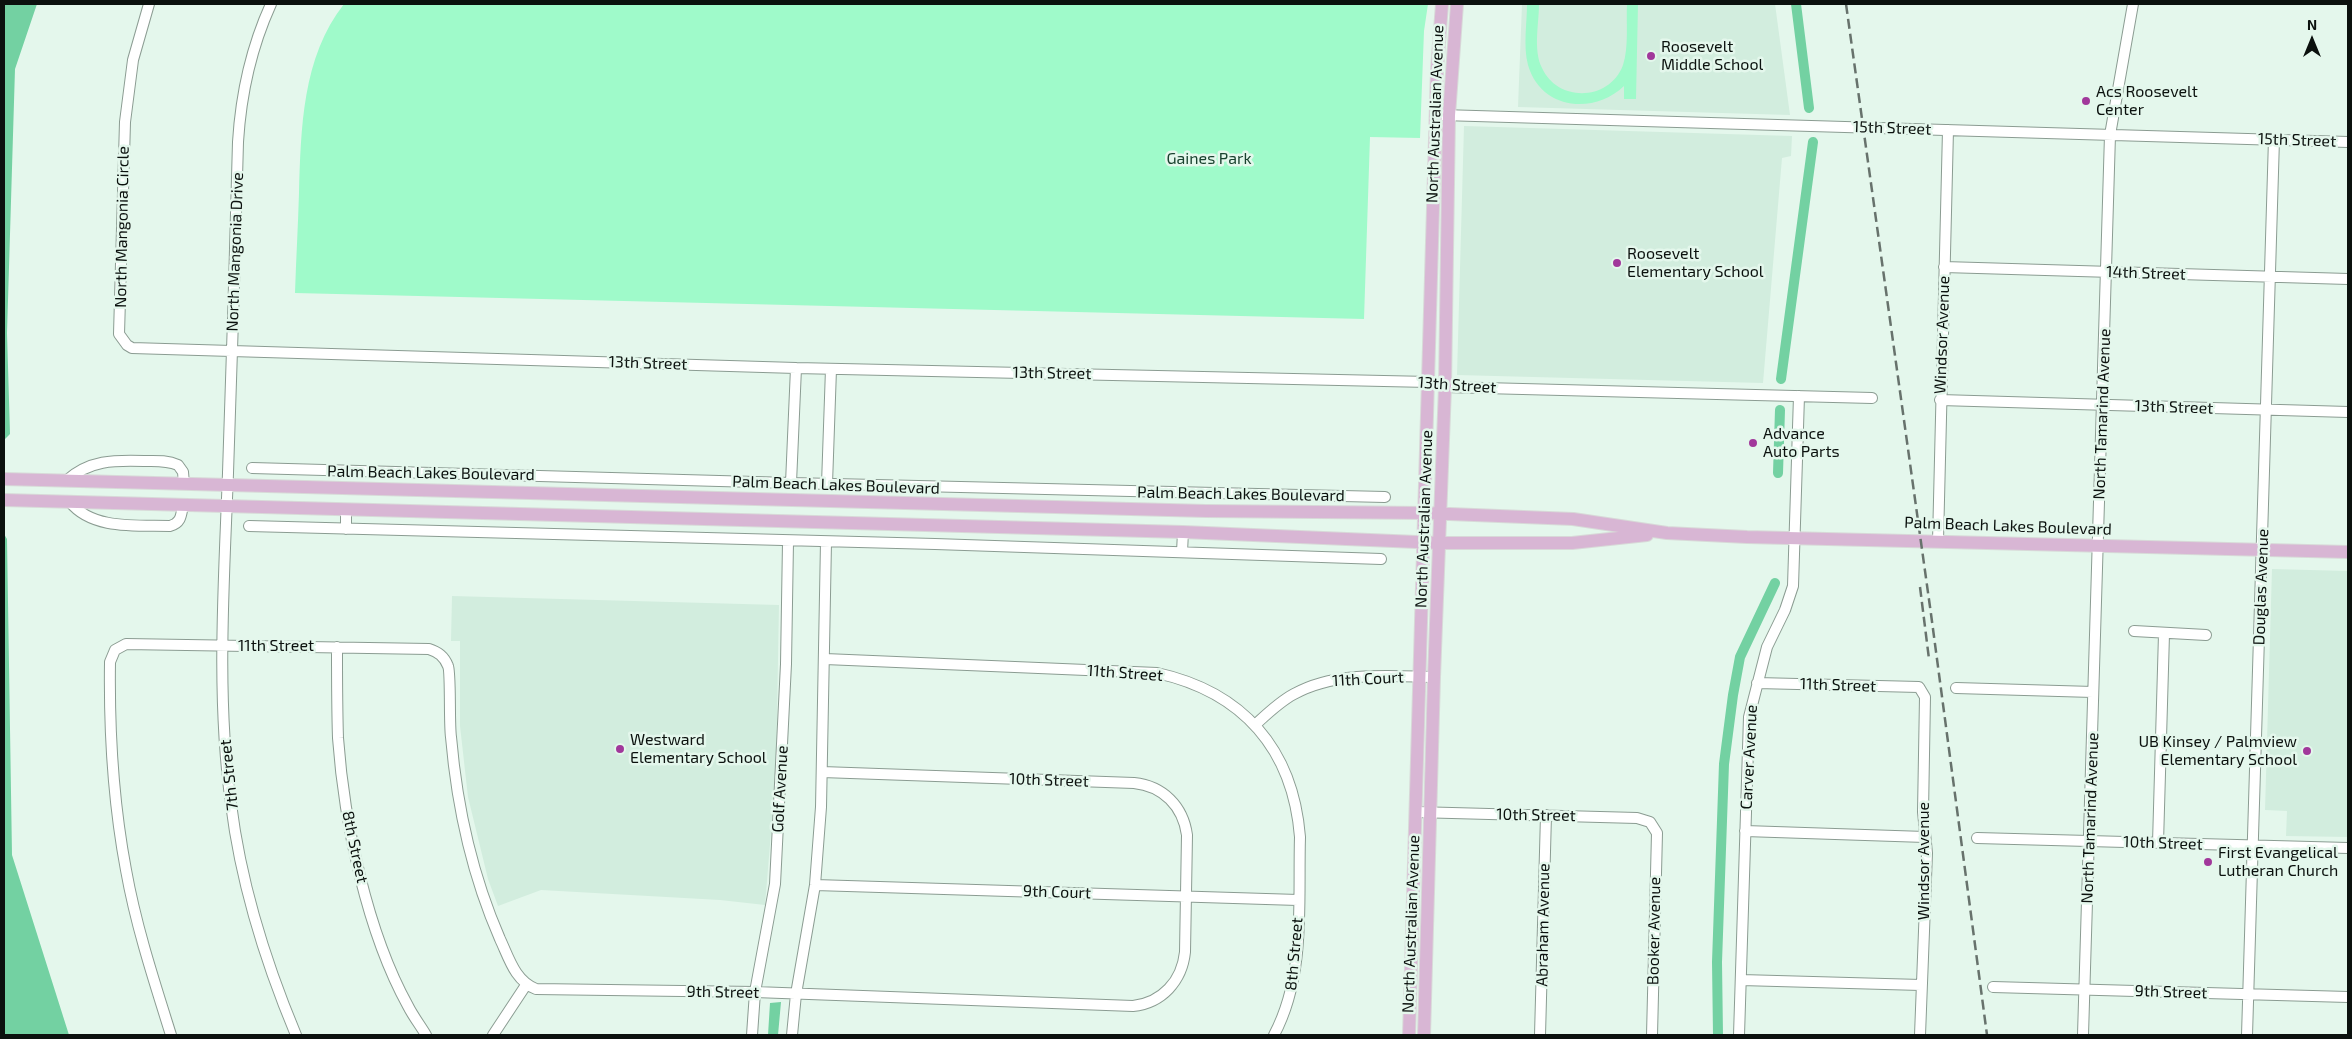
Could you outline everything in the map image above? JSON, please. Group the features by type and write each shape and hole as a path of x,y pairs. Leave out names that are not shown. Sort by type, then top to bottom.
{"main road":[{"name":"North Australian Avenue","path":"1409,1035 1436,115 1442,4"},
{"name":"North Australian Avenue","path":"1424,1035 1434,677 1445,387 1449,116 1457,4"},
{"name":"Palm Beach Lakes Boulevard","path":"4,479 937,504 1425,513 1573,519 1667,533 2348,552"},
{"path":"517,492 518,514"},
{"name":"Palm Beach Lakes Boulevard","path":"4,500 1117,530 1440,543 1572,543 1667,533"},
{"path":"1117,508 1117,530"}],"street":[{"name":"North Mangonia Circle","path":"149,4 133,60 125,122 120,334 126,345 139,349 232,352"},
{"name":"North Mangonia Drive","path":"227,506 240,114 250,61 271,4"},
{"name":"North Tamarind Avenue","path":"2083,1035 2110,135 2134,4"},
{"name":"15th Street","path":"1436,115 2348,142"},
{"name":"Windsor Avenue","path":"1938,541 1948,130"},
{"name":"Douglas Avenue","path":"2247,1035 2274,139"},
{"name":"14th Street","path":"1944,267 2348,279"},
{"name":"13th Street","path":"232,352 796,368 1429,382 1445,387 1872,398"},
{"path":"791,483 796,368"},
{"path":"827,484 831,368"},
{"name":"Carver Avenue","path":"1739,1035 1749,717 1767,647 1791,597 1795,537 1799,396"},
{"name":"13th Street","path":"1940,400 2348,412"},
{"path":"66,481 75,473 105,461 161,461 178,465 183,472 184,484"},
{"path":"252,468 1385,497"},
{"path":"346,470 346,487"},
{"path":"937,504 938,486"},
{"path":"1306,495 1307,510"},
{"path":"70,502 77,511 100,521 128,525 170,526 176,524 181,519 183,505"},
{"name":"7th Street","path":"227,506 224,646 226,762 237,846 257,929 281,1000 296,1035"},
{"path":"346,509 346,529"},
{"path":"249,526 788,542 935,544 1381,559"},
{"path":"935,544 936,526"},
{"path":"1182,552 1183,532"},
{"name":"Golf Avenue","path":"752,1035 755,992 775,884 786,664 788,542"},
{"path":"792,1035 796,994 815,885 822,772 826,542"},
{"path":"2134,631 2206,635"},
{"path":"2158,843 2164,634"},
{"name":"11th Street","path":"171,1035 136,916 119,827 111,748 110,662 115,650 126,644 429,649 440,653 449,667 450,728 453,764 471,858 495,927 519,978 526,985"},
{"name":"8th Street","path":"337,647 339,749 345,798 356,856 378,932 392,969 408,1006 426,1035"},
{"name":"11th Street","path":"825,659 1157,673 1198,685 1217,694 1255,725 1274,750 1284,768 1296,802 1300,837 1298,900"},
{"name":"11th Court","path":"1255,725 1281,702 1295,693 1326,681 1350,678 1434,677"},
{"name":"11th Street","path":"1757,683 1919,687"},
{"name":"Windsor Avenue","path":"1919,687 1925,697 1926,853 1920,1035"},
{"path":"1956,688 2093,692"},
{"name":"10th Street","path":"822,772 1148,785 1170,799 1184,822 1187,835 1186,896"},
{"name":"10th Street","path":"1415,812 1637,818 1644,819 1654,827"},
{"name":"Abraham Avenue","path":"1540,1035 1546,815"},
{"name":"Booker Avenue","path":"1652,1035 1656,833 1654,827"},
{"path":"1745,831 1925,837"},
{"name":"10th Street","path":"1977,838 2348,848"},
{"name":"9th Court","path":"815,885 1298,900"},
{"name":"9th Street","path":"526,985 543,990 755,992 1140,1006 1164,994 1173,985 1180,973 1185,952 1186,896"},
{"name":"8th Street","path":"1274,1035 1286,1010 1292,990 1296,962 1298,900"},
{"path":"1741,980 1922,986"},
{"path":"493,1035 526,985"},
{"name":"9th Street","path":"1993,987 2348,997"}],"shaded area":[{"path":"4,4 37,4 15,69 7,333 10,434 4,440"},
{"name":"Roosevelt Middle School","path":"1522,4 1775,4 1790,115 1518,107"},
{"name":"Roosevelt Elementary School","path":"1464,126 1792,136 1791,156 1782,158 1763,383 1457,375"},
{"path":"4,534 7,539 12,855 69,1035 4,1035"},
{"name":"UB Kinsey / Palmview Elementary School","path":"2272,569 2348,571 2348,837 2286,836 2287,811 2265,810"},
{"name":"Westward Elementary School","path":"452,596 779,605 776,772 765,905 720,900 541,890 498,906 488,879 468,797 460,726 460,641 451,641"},
{"path":"781,1002 778,1035 768,1035 770,1003"}],"green space":[{"name":"Gaines Park","path":"344,4 1428,4 1424,31 1420,138 1370,137 1364,319 295,293 301,144 306,94 320,47 330,25"},
{"path":"1527,4 1539,4 1537,45 1542,68 1550,79 1560,87 1571,92 1584,93 1596,91 1607,86 1616,77 1625,58 1627,4 1638,4 1636,99 1624,99 1624,86 1612,95 1584,104 1556,99 1544,91 1535,80 1528,65 1525,42"}],"waterway":[{"path":"1796,4 1809,108"},
{"path":"1781,379 1813,142"},
{"path":"1778,473 1780,410"},
{"path":"1718,1035 1717,962 1724,764 1740,657 1775,583"}],"railway":[{"path":"1846,4 1931,614 1987,1035"},
{"path":"1920,587 1929,659"}],"place":[{"name":"Roosevelt Middle School","path":"1651,56"},
{"name":"Acs Roosevelt Center","path":"2086,101"},
{"name":"Roosevelt Elementary School","path":"1617,263"},
{"name":"Advance Auto Parts","path":"1753,443"},
{"name":"Westward Elementary School","path":"620,749"},
{"name":"UB Kinsey / Palmview Elementary School","path":"2307,751"},
{"name":"First Evangelical Lutheran Church","path":"2208,862"}]}
